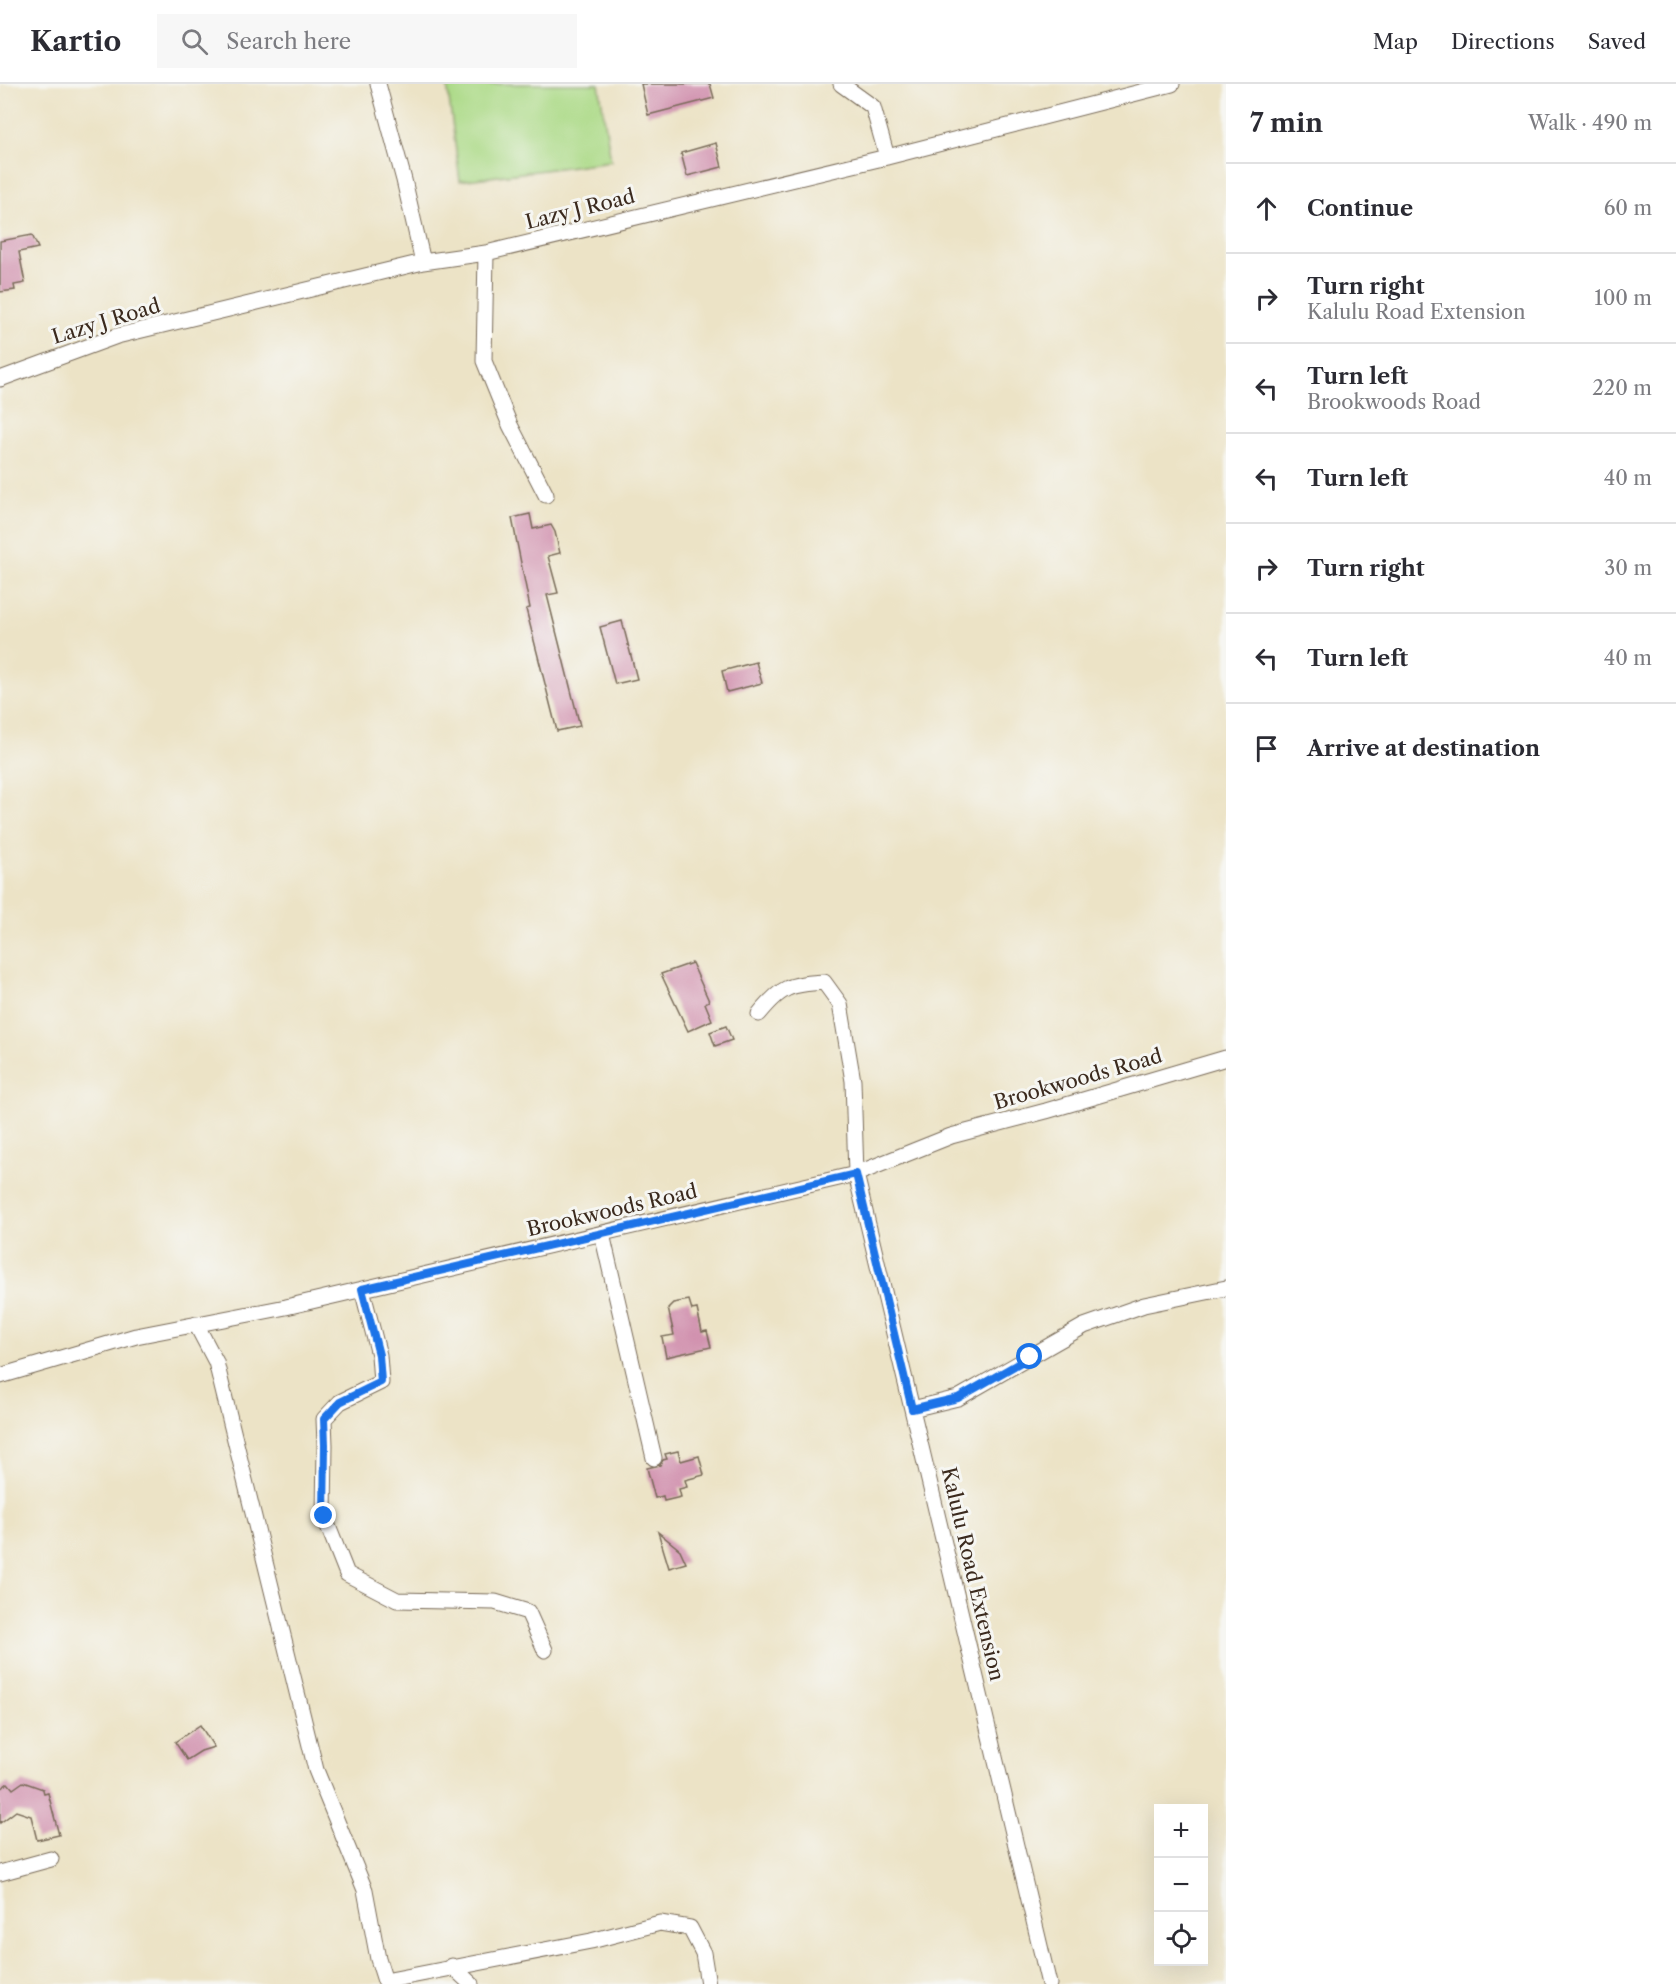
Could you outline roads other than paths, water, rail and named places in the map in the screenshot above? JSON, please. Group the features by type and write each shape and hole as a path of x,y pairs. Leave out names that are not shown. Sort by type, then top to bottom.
{"street":[{"path":"378,84 423,262"},
{"path":"841,84 873,107 887,157"},
{"name":"Lazy J Road","path":"0,378 117,336 423,262 486,253 887,157 1112,91 1172,84"},
{"path":"486,253 484,361 510,425 546,495"},
{"name":"Kalulu Road Extension","path":"759,1014 775,994 800,983 824,982 840,1004 853,1081 856,1174 1049,1984"},
{"name":"Brookwoods Road","path":"0,1376 117,1341 286,1307 856,1174 951,1136 1046,1111 1226,1058"},
{"path":"602,1234 654,1458"},
{"path":"912,1409 958,1398 1084,1326 1144,1305 1226,1288"},
{"path":"362,1289 379,1355 381,1382 340,1402 324,1419 324,1516 347,1574 397,1599 495,1602 528,1612 545,1650"},
{"path":"196,1324 216,1362 316,1770 365,1890 378,1959 385,1981 452,1966 591,1941 660,1923 690,1928 703,1953 708,1984"},
{"path":"0,1873 51,1859"},
{"path":"452,1966 471,1984"}]}
